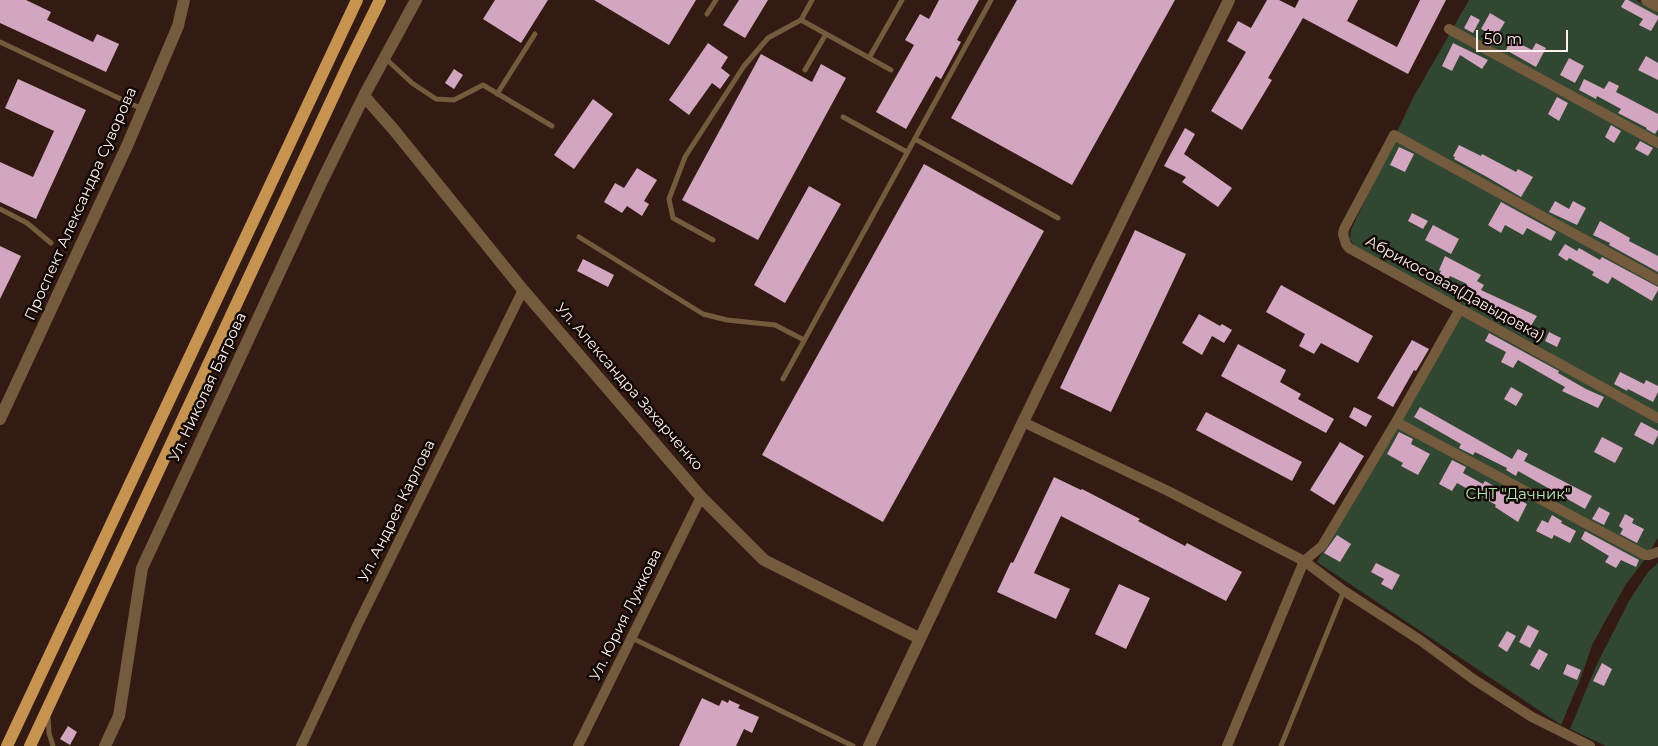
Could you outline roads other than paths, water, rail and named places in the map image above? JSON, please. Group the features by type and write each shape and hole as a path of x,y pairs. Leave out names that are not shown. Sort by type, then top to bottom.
{"main road":[{"path":"7,746 357,0"},
{"path":"30,746 348,64 380,0"}],"street":[{"name":"Проспект Александра Суворова","path":"0,419 80,249 142,110 178,26 184,0"},
{"name":"Ул. Николая Багрова","path":"105,746 119,716 142,568 322,181 384,57 416,0"},
{"path":"869,746 1023,422 1228,0"},
{"path":"1449,28 1658,142"},
{"name":"Ул. Александра Захарченко","path":"364,96 399,135 523,290 701,497 764,560 920,638"},
{"name":"Абрикосовая(Давыдовка)","path":"1658,280 1394,134 1343,234 1349,248 1658,418"},
{"name":"Ул. Андрея Карлова","path":"301,746 362,615 523,290"},
{"path":"1227,746 1304,561 1322,546 1396,422 1460,309"},
{"path":"1023,422 1168,491 1304,561 1344,591 1420,640 1474,679 1532,717 1590,746"},
{"path":"1396,422 1645,555 1658,552"},
{"name":"Ул. Юрия Лужкова","path":"578,746 701,497"}],"lane":[{"path":"708,14 716,0"},
{"path":"713,240 673,218 670,199 685,157 750,59 768,38 801,20 812,0"},
{"path":"869,58 902,0"},
{"path":"783,380 992,0"},
{"path":"801,20 891,70"},
{"path":"497,94 535,34"},
{"path":"805,70 826,34"},
{"path":"0,42 142,110"},
{"path":"384,57 412,83 436,99 454,100 483,85 552,126"},
{"path":"843,118 907,152"},
{"path":"915,139 1058,218"},
{"path":"0,209 27,223 51,243"},
{"path":"579,237 703,314 727,320 775,325 804,340"},
{"path":"1281,746 1344,591"},
{"path":"632,638 854,746"},
{"path":"47,709 48,733 53,746"}],"park label":[{"name":"СНТ \"Дачник\"","path":"1518,495"}]}
